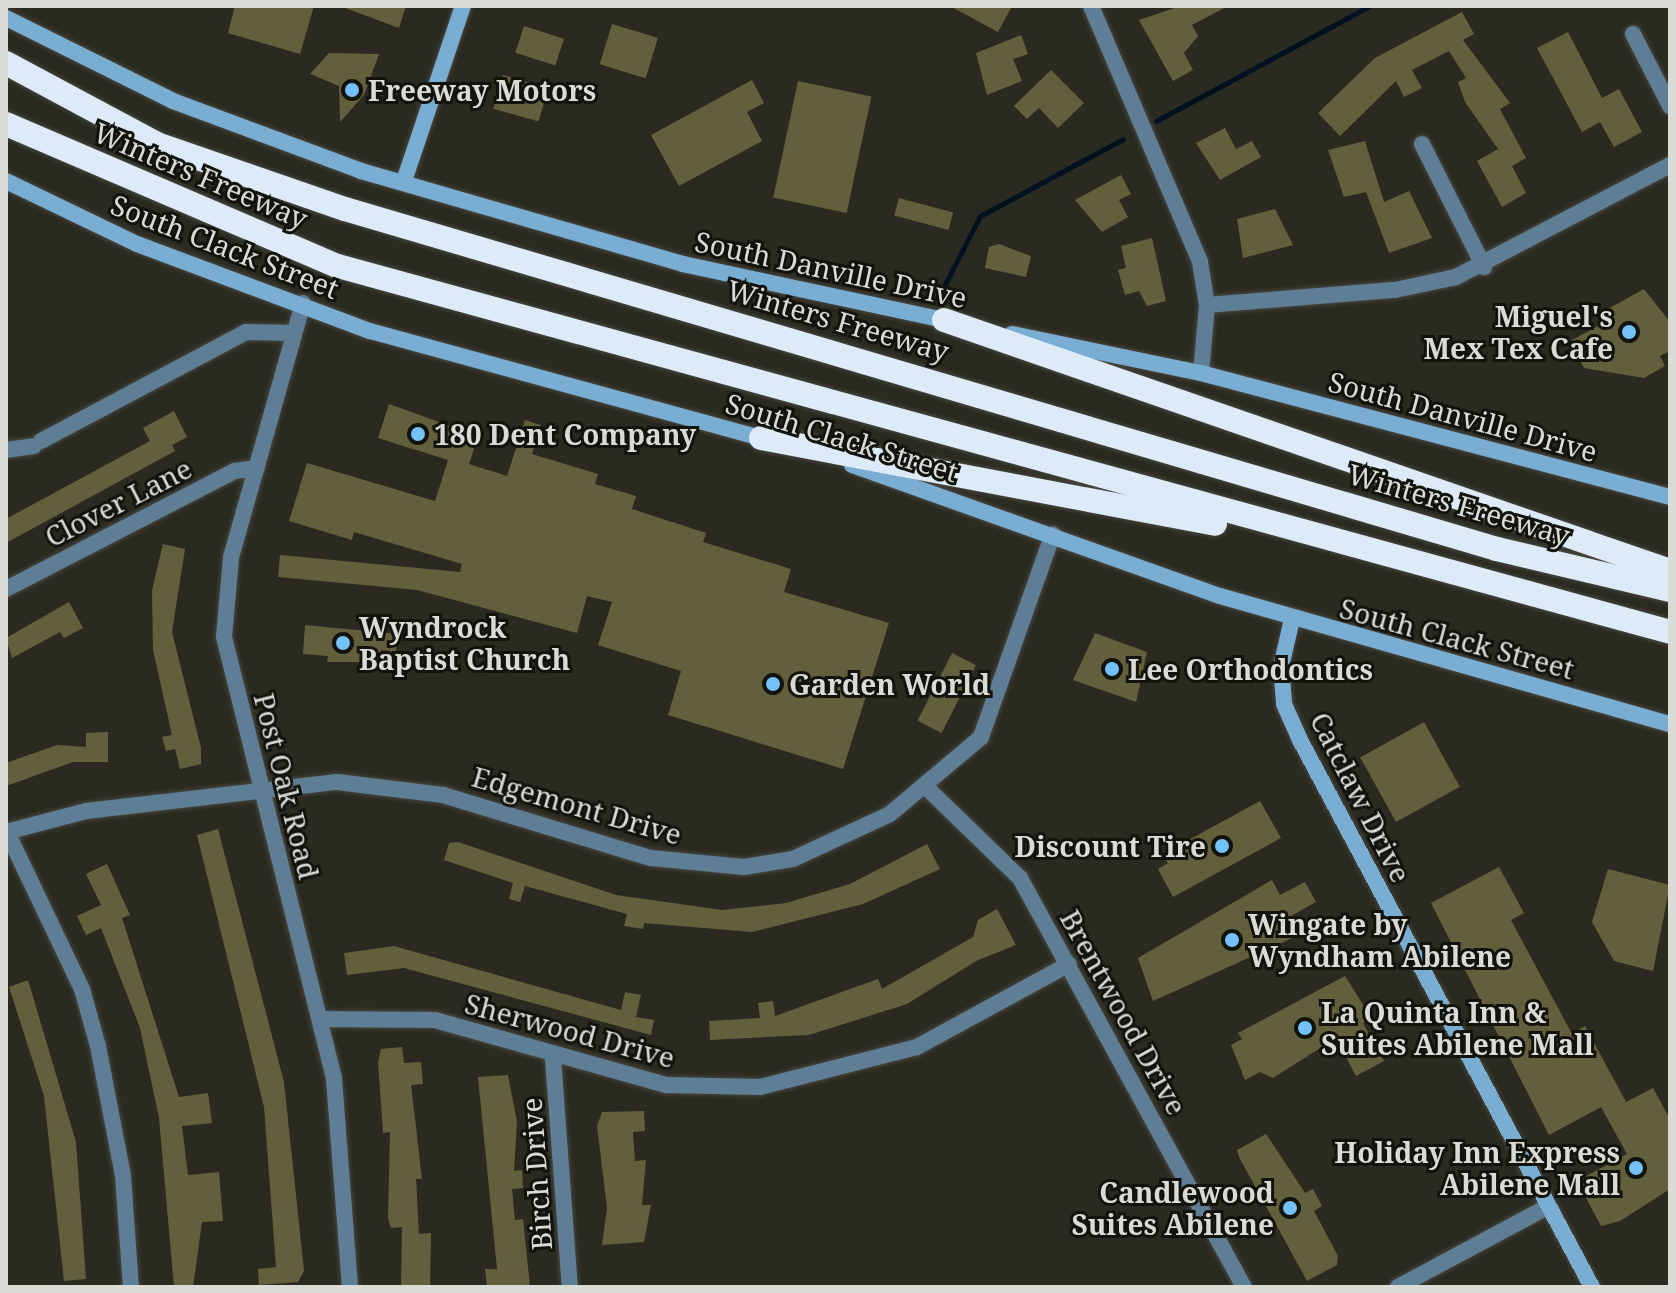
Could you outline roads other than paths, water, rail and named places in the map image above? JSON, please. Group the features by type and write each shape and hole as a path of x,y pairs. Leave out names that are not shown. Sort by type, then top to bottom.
{"highway":[{"name":"Winters Freeway","path":"6,63 157,144 345,209 1497,549 1670,590"},
{"name":"Winters Freeway","path":"6,124 338,266 1670,632"},
{"path":"944,320 1670,571"},
{"path":"761,438 1470,578"}],"main road":[{"path":"404,181 463,6"},
{"name":"South Danville Drive","path":"6,18 173,101 404,181 683,264 1201,373 1670,497"},
{"name":"South Clack Street","path":"6,181 137,244 424,347 761,438 1053,534 1292,619 1670,724"},
{"name":"Catclaw Drive","path":"1292,619 1281,667 1284,704 1300,740 1592,1287"}],"street":[{"path":"1091,6 1105,54 1188,227 1207,305 1201,373"},
{"path":"1633,34 1670,106"},
{"path":"1422,144 1484,267"},
{"path":"1207,305 1395,290 1484,267 1670,165"},
{"name":"Post Oak Road","path":"303,303 231,558 224,637 260,792 334,1079 350,1287"},
{"path":"6,450 38,444 246,332 294,333"},
{"name":"Clover Lane","path":"6,589 235,471 257,468"},
{"name":"Edgemont Drive","path":"6,832 86,811 337,782 395,785 651,858 744,867 829,847 926,787 981,737 1053,534"},
{"name":"Brentwood Drive","path":"926,787 1005,858 1069,964 1244,1287"},
{"path":"6,832 82,989 98,1046 123,1176 131,1287"},
{"name":"Sherwood Drive","path":"320,1019 435,1020 553,1058 713,1089 814,1077 917,1047 1069,964"},
{"name":"Birch Drive","path":"553,1058 570,1287"},
{"path":"1398,1287 1549,1206"}],"waterway":[{"path":"1156,121 1370,6"},
{"path":"941,292 980,216 1123,139"}],"place":[{"name":"Freeway Motors","path":"352,90"},
{"name":"Miguel's Mex Tex Cafe","path":"1629,332"},
{"name":"180 Dent Company","path":"418,434"},
{"name":"Wyndrock Baptist Church","path":"343,643"},
{"name":"Lee Orthodontics","path":"1112,669"},
{"name":"Garden World","path":"773,684"},
{"name":"Discount Tire","path":"1222,846"},
{"name":"Wingate by Wyndham Abilene","path":"1232,940"},
{"name":"La Quinta Inn & Suites Abilene Mall","path":"1305,1028"},
{"name":"Holiday Inn Express Abilene Mall","path":"1636,1168"},
{"name":"Candlewood Suites Abilene","path":"1290,1208"}]}
